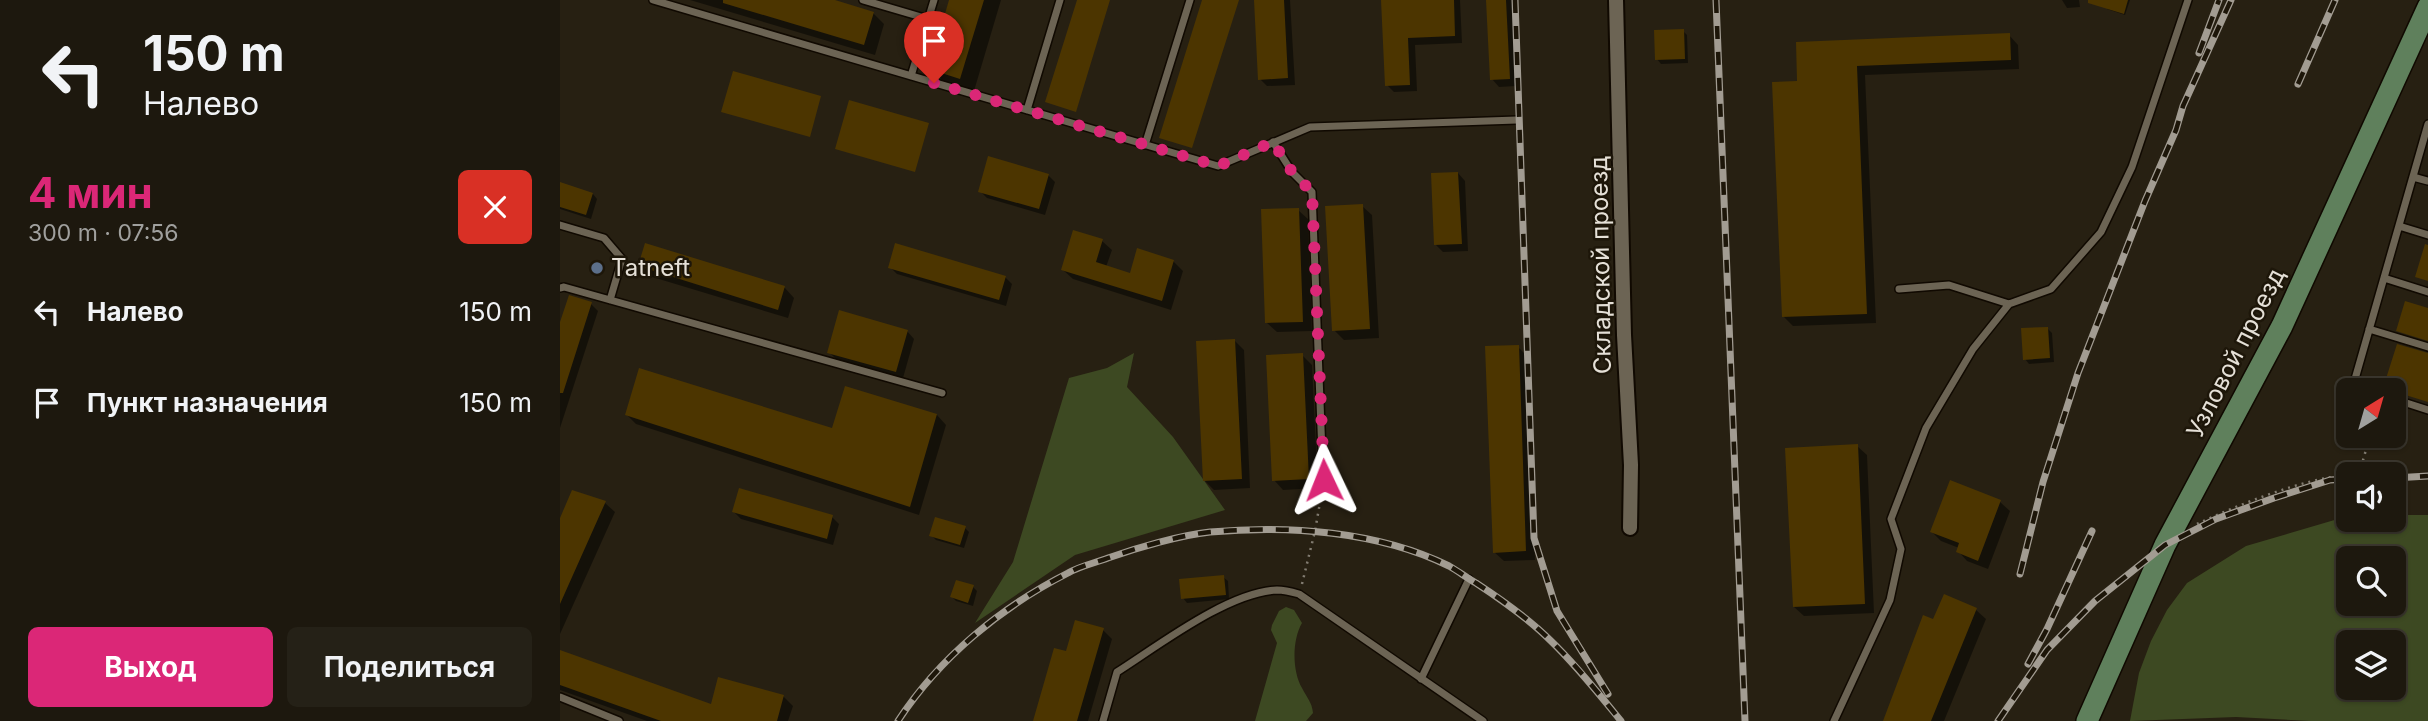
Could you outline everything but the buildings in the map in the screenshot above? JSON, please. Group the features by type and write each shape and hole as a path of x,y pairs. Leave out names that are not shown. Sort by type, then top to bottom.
{"street":[{"name":"Складской проезд","path":"1616,0 1624,335 1631,465 1630,528"},
{"name":"Узловой проезд","path":"2087,721 2169,538 2282,326 2428,7"}],"lane":[{"path":"653,0 1218,166 1310,127 1517,120"},
{"path":"863,0 928,19"},
{"path":"911,76 934,0"},
{"path":"1027,110 1060,0"},
{"path":"1145,145 1190,0"},
{"path":"1834,721 1890,600 1901,549 1891,519 1926,428 1973,349 2009,304 2051,289 2101,232 2132,167 2188,0"},
{"path":"2355,378 2428,125"},
{"path":"1273,142 1292,172 1312,192 1324,480"},
{"path":"2413,177 2428,181"},
{"path":"560,225 604,238 622,259 610,300"},
{"path":"2399,226 2428,235"},
{"path":"2384,278 2428,292"},
{"path":"1899,289 1949,285 2009,304"},
{"path":"560,288 942,393"},
{"path":"2369,329 2428,347"},
{"path":"2406,403 2428,410"},
{"path":"1421,679 1469,579"},
{"path":"1103,721 1117,672 1203,618 1248,596 1278,590 1299,594 1483,721"},
{"path":"560,697 620,721"}],"path":[{"path":"2169,538 2223,512 2326,477 2336,476"},
{"path":"1299,594 1315,531 1324,480"}],"green space":[{"path":"1134,353 1127,387 1173,437 1225,510 1075,555 975,623 1013,562 1069,378 1107,368"},
{"path":"2406,515 2428,515 2428,721 2311,721 2236,717 2130,721 2139,673 2167,610 2187,583 2246,546 2336,520 2336,532 2406,532"},
{"path":"1286,607 1294,610 1302,623 1296,638 1296,673 1313,713 1306,721 1255,721 1277,643 1271,630 1272,625 1279,611"}],"railway":[{"path":"1515,0 1534,538 1557,611 1608,694"},
{"path":"1716,0 1745,721"},
{"path":"2199,53 2219,0"},
{"path":"2020,574 2043,482 2078,373 2145,201 2176,130 2183,106 2231,0"},
{"path":"2298,84 2335,0"},
{"path":"2406,477 2428,476"},
{"path":"1998,721 2047,650 2095,601 2165,545 2216,519 2336,480"},
{"path":"898,721 932,676 973,636 1019,602 1073,571 1132,550 1186,536 1270,529 1363,538 1422,554 1449,566 1505,603 1543,633 1579,670 1621,721"},
{"path":"2028,664 2092,531"}],"place":[{"name":"Tatneft","path":"597,268"}],"route":[{"path":"934,83 1218,166 1273,142 1292,172 1312,192 1324,480"}]}
